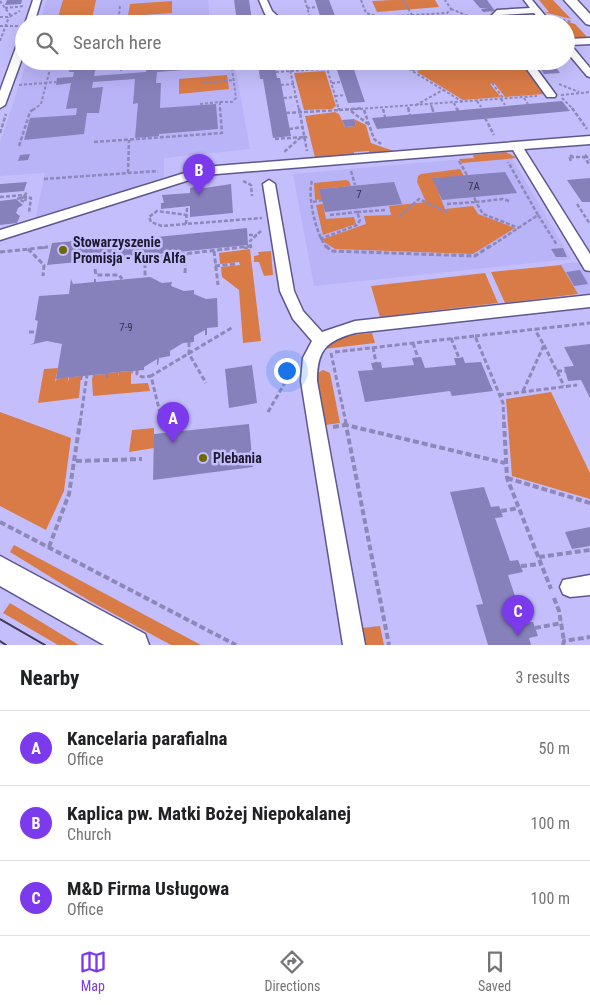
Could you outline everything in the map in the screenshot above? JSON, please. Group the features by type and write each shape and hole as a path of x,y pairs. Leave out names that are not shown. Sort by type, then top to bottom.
{"street":[{"path":"32,15 37,0"},
{"path":"263,0 268,12 272,15"},
{"path":"504,0 516,12"},
{"path":"528,0 540,15"},
{"path":"570,0 590,21"},
{"path":"497,15 497,13 536,10"},
{"path":"575,43 590,41"},
{"path":"575,55 590,74"},
{"path":"0,105 15,64"},
{"path":"532,70 550,95"},
{"path":"0,235 27,228 190,174 307,162 517,147 590,138"},
{"path":"517,147 590,266"},
{"path":"269,184 287,290 298,315 326,346"},
{"path":"354,645 309,381 311,356 326,346 335,332 355,327 590,301"},
{"path":"0,570 134,645"},
{"path":"570,587 590,585"}],"path":[{"path":"305,0 309,15"},
{"path":"361,0 368,15"},
{"path":"403,0 412,15 444,14 451,9"},
{"path":"445,0 451,9 466,15"},
{"path":"0,2 11,16"},
{"path":"5,8 27,6"},
{"path":"119,15 120,6"},
{"path":"307,8 317,7"},
{"path":"0,17 9,17 0,41"},
{"path":"0,26 15,26"},
{"path":"19,146 30,112 41,104 50,70"},
{"path":"200,104 235,100 232,70"},
{"path":"276,72 316,70"},
{"path":"328,70 339,110"},
{"path":"412,70 463,102"},
{"path":"291,72 306,136 307,162"},
{"path":"204,83 234,80"},
{"path":"16,85 56,82"},
{"path":"332,83 341,82"},
{"path":"492,83 503,99 505,106"},
{"path":"281,85 294,84"},
{"path":"414,106 444,90"},
{"path":"590,93 557,95 577,113 590,138"},
{"path":"335,96 345,95"},
{"path":"286,113 350,111 550,95"},
{"path":"284,98 296,97"},
{"path":"524,98 528,104"},
{"path":"478,101 481,107"},
{"path":"94,142 222,133 220,102"},
{"path":"454,103 458,111"},
{"path":"431,105 434,113"},
{"path":"408,107 410,115"},
{"path":"383,108 385,117"},
{"path":"364,110 368,124 377,142 415,155"},
{"path":"350,111 368,124"},
{"path":"485,118 501,148"},
{"path":"290,129 304,127"},
{"path":"275,139 306,136"},
{"path":"285,164 284,152 300,138 306,136"},
{"path":"128,173 129,140"},
{"path":"590,160 584,154 570,159 584,157 590,165"},
{"path":"508,162 557,245"},
{"path":"460,163 467,175"},
{"path":"44,178 164,171"},
{"path":"239,180 251,186 252,196"},
{"path":"312,181 310,187 320,238 325,248 337,252 475,256 520,228 538,214"},
{"path":"17,199 26,197 25,202 20,200 24,195"},
{"path":"0,196 24,195 31,198 27,228"},
{"path":"474,197 483,214 520,228"},
{"path":"399,217 419,199 447,212"},
{"path":"447,204 503,199 509,201"},
{"path":"313,202 322,200"},
{"path":"577,204 590,224"},
{"path":"186,208 186,224"},
{"path":"186,215 175,215 175,212 160,210 151,214 151,222 162,226 251,219"},
{"path":"330,215 357,211 386,210"},
{"path":"320,238 357,225 360,220 357,211"},
{"path":"154,264 158,257 251,247 250,241 258,235 274,214"},
{"path":"585,216 590,216"},
{"path":"249,235 258,235"},
{"path":"0,252 48,247"},
{"path":"27,249 44,265 43,276"},
{"path":"214,251 218,285"},
{"path":"185,273 186,254"},
{"path":"145,277 146,264"},
{"path":"216,266 236,264"},
{"path":"95,269 96,275 119,274 122,279"},
{"path":"268,412 290,374 300,374 311,356 326,346 373,347 535,330 590,322"},
{"path":"137,370 142,378 151,376 233,327"},
{"path":"535,330 564,386"},
{"path":"29,332 36,332"},
{"path":"475,336 503,403 507,478 560,611 564,643 590,637"},
{"path":"451,338 458,358"},
{"path":"189,342 189,354 206,383"},
{"path":"413,342 418,358"},
{"path":"523,391 544,345"},
{"path":"326,346 346,425 389,645"},
{"path":"373,347 376,363"},
{"path":"556,371 566,371"},
{"path":"49,547 69,494 76,461 87,376"},
{"path":"151,376 162,420"},
{"path":"499,395 577,385"},
{"path":"317,430 346,425 505,464"},
{"path":"76,461 142,459"},
{"path":"507,478 590,503"},
{"path":"501,511 519,508"},
{"path":"0,522 236,645"},
{"path":"539,557 590,550"},
{"path":"520,566 541,564"},
{"path":"535,628 562,624"}],"shaded area":[{"path":"47,0 208,0 209,15 42,15"},
{"path":"63,0 96,0 93,15 59,15"},
{"path":"435,0 439,7 377,12 372,1"},
{"path":"539,0 553,0 567,15 544,12 549,12"},
{"path":"172,1 172,13 128,15 130,4"},
{"path":"575,24 588,38 575,38"},
{"path":"24,70 236,70 250,149 164,158 164,177 35,220 45,173 0,176 0,143"},
{"path":"419,70 528,70 545,94 505,97 494,83 490,84 501,97 463,100 417,72"},
{"path":"325,71 336,106 332,109 304,110 294,73"},
{"path":"227,75 229,89 179,94 179,79"},
{"path":"335,112 339,114 345,127 356,126 354,119 366,125 371,143 399,153 369,155 369,151 354,152 354,156 315,158 305,116"},
{"path":"506,152 517,158 462,163 459,159 474,158 473,155"},
{"path":"510,155 571,259 314,286 293,174"},
{"path":"460,169 464,176 433,178 445,209 473,206 478,214 515,228 473,254 335,249 324,242 323,239 366,224 364,216 391,215 389,206 426,202 417,182 418,176 421,174"},
{"path":"349,181 351,186 319,189 322,199 315,200 314,183"},
{"path":"323,204 326,219 354,217 356,224 323,235 316,205"},
{"path":"250,249 261,341 243,343 239,290 222,277 221,267 240,265 239,262 220,264 219,253"},
{"path":"271,251 273,275 264,276 259,262 254,262 254,256 259,255 258,252"},
{"path":"582,262 590,276 590,293 577,294 560,264"},
{"path":"561,265 578,294 505,303 491,272"},
{"path":"485,273 498,303 380,317 371,286"},
{"path":"372,333 375,343 324,349 334,340 340,338"},
{"path":"58,368 55,382 57,379 68,377 68,382 69,377 81,376 79,398 38,403 44,369"},
{"path":"323,370 330,373 340,423 325,425 316,374"},
{"path":"131,371 131,384 148,383 150,391 93,396 92,379 94,375 106,374 106,378 108,373 118,372 118,376 119,372"},
{"path":"551,392 590,473 590,499 512,476 506,399"},
{"path":"0,412 71,438 64,491 46,530 0,506"},
{"path":"154,428 154,448 129,452 132,430"},
{"path":"14,545 201,645 171,645 88,600 10,552"},
{"path":"10,603 79,645 58,645 3,613"},
{"path":"380,626 384,645 365,645 362,628"}],"building":[{"path":"7,0 22,0 21,4 5,5"},
{"path":"234,0 249,0 251,15 236,15"},
{"path":"315,0 329,0 335,15 320,15"},
{"path":"473,0 487,0 495,11 483,12 481,9 488,8 480,8"},
{"path":"69,70 95,70 94,76 146,72 146,70 184,70 157,72 156,83 161,83 160,108 216,104 218,129 135,138 138,103 133,104 135,79 93,82 92,88 103,87 99,113 87,113 84,134 24,140 30,118 76,115 77,108 66,109 71,83 56,85 57,78 73,77 74,72 69,72"},
{"path":"259,70 276,70 277,78 280,78 291,136 273,138 263,79 260,79"},
{"path":"337,70 354,70 365,102 348,103"},
{"path":"541,70 558,70 560,73 544,74"},
{"path":"562,101 570,111 377,129 372,118"},
{"path":"354,119 356,126 345,127 342,120"},
{"path":"30,154 28,160 18,161 20,155"},
{"path":"505,172 517,193 442,200 432,178"},
{"path":"590,178 590,202 582,202 567,180"},
{"path":"27,182 24,191 0,193 0,184"},
{"path":"394,182 402,204 325,212 319,189"},
{"path":"231,184 233,213 190,217 190,206 161,209 161,203 164,203 162,195 190,193 190,188 198,186 198,189"},
{"path":"16,199 23,205 18,208 16,213 20,216 17,223 0,225 0,201"},
{"path":"247,228 248,245 47,265 52,243 97,239 97,243"},
{"path":"563,248 567,257 556,257 551,249"},
{"path":"580,270 588,284 574,286 566,272"},
{"path":"150,277 162,283 172,282 171,286 184,291 194,290 194,294 206,299 217,298 218,327 207,328 207,335 205,335 205,330 194,336 194,342 183,343 170,351 170,356 159,358 158,365 157,359 144,367 144,370 133,371 132,375 131,371 119,372 117,376 118,372 108,373 106,378 106,374 94,375 92,379 93,375 83,376 82,380 80,380 81,376 56,379 62,344 47,341 29,345 34,343 38,321 35,320 39,296 69,294 71,279 73,284 94,282 94,279 96,279 96,282"},
{"path":"590,344 590,398 581,380 568,381 564,367 574,366 564,347"},
{"path":"421,357 425,368 456,365 454,358 463,357 465,363 481,362 493,391 452,396 450,391 365,402 358,371 373,370 371,363 381,362 382,368 414,365 412,358"},
{"path":"252,365 257,403 229,408 225,369"},
{"name":"Plebania","path":"249,424 253,467 153,480 154,434"},
{"path":"484,487 491,507 499,506 501,511 503,517 495,518 510,561 518,560 523,572 508,575 524,623 533,622 538,636 529,638 531,645 488,645 476,605 483,604 450,492"},
{"path":"590,527 590,546 572,549 565,532"}],"tram line":[{"path":"0,619 45,645"},
{"path":"0,641 6,645"}],"place":[{"name":"Kaplica pw. Matki Bożej Niepokalanej","path":"199,195"},
{"name":"Stowarzyszenie Promisja - Kurs Alfa","path":"63,250"},
{"name":"Kancelaria parafialna","path":"173,443"},
{"name":"Plebania","path":"203,458"},
{"name":"M&D Firma Usługowa","path":"518,636"}]}
